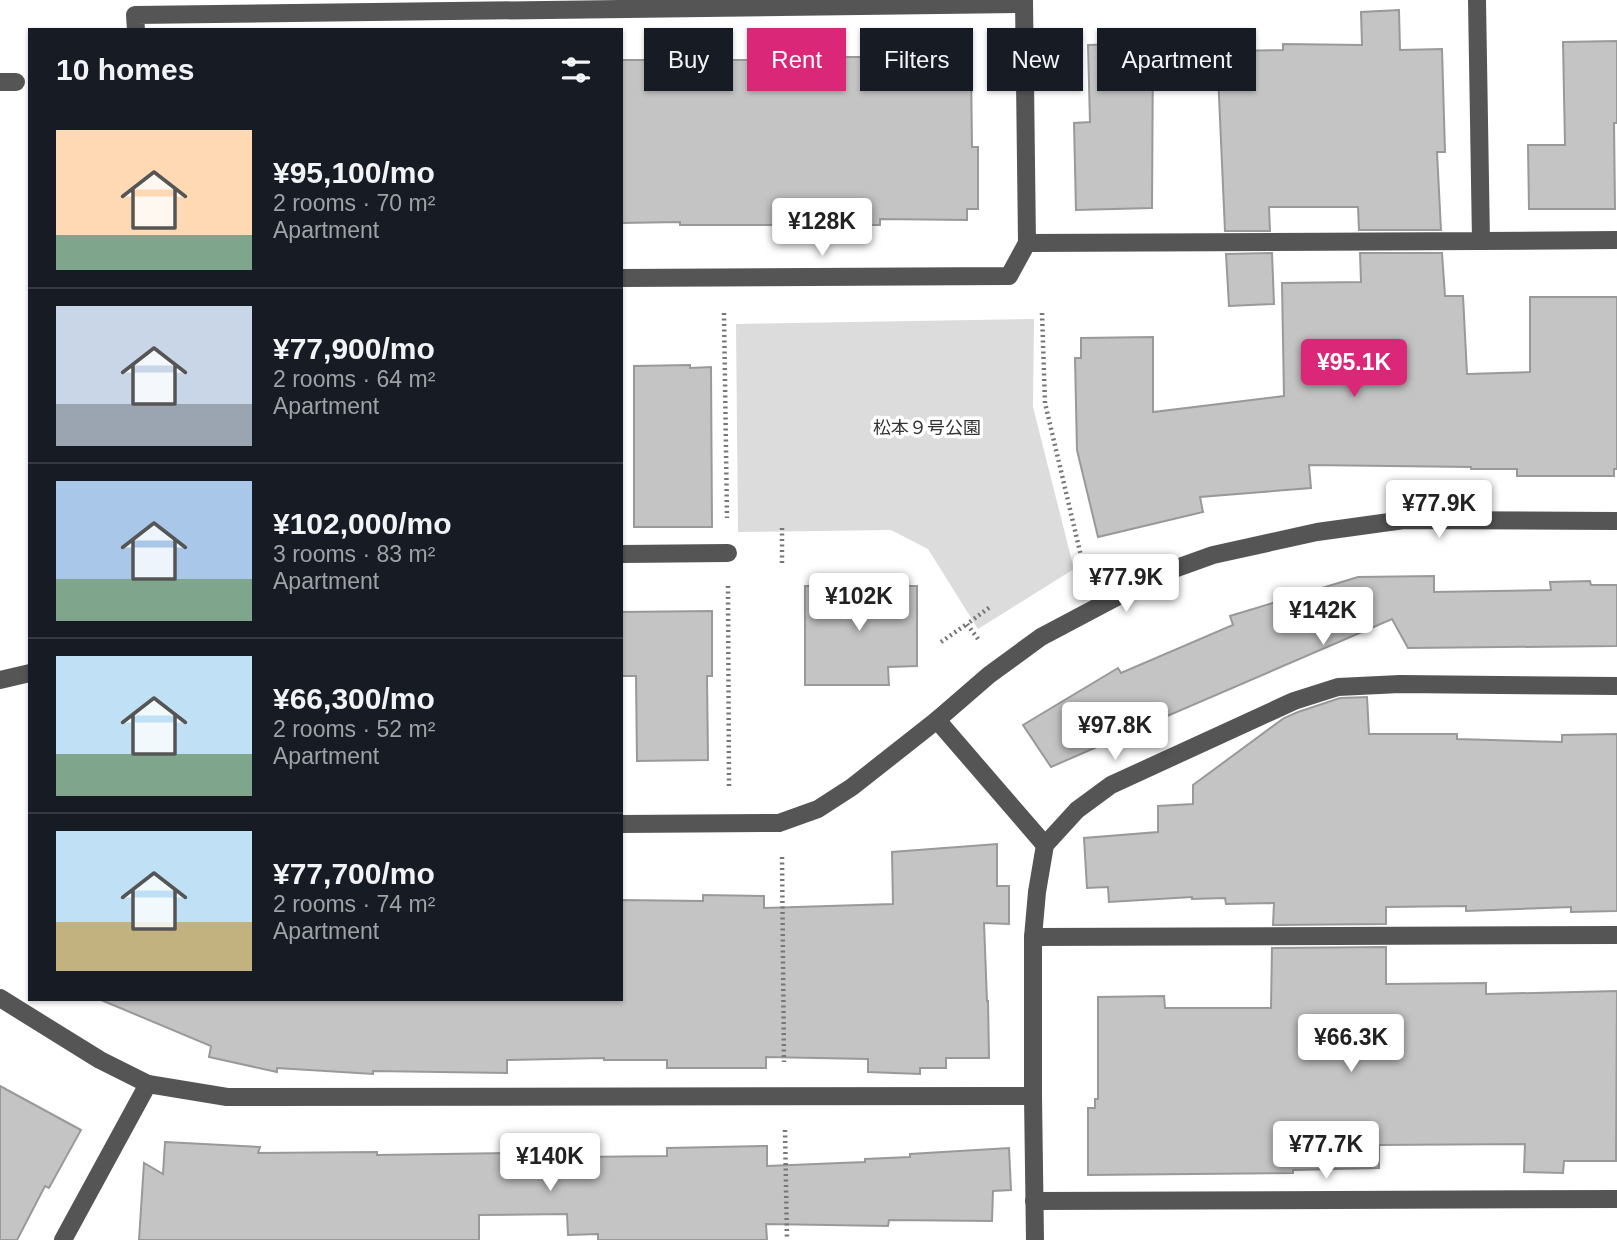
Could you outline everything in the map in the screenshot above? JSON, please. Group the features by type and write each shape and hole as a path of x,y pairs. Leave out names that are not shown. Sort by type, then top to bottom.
{"street":[{"path":"1477,0 1480,240"},
{"path":"136,28 135,15 1024,2 1027,243 1009,276 623,278"},
{"path":"1027,243 1617,240"},
{"path":"623,824 779,823 818,809 852,787 989,675 1041,637 1160,574 1213,555 1317,532 1404,520 1617,521"},
{"path":"623,554 728,553"},
{"path":"0,680 28,673"},
{"path":"1035,1240 1033,937 1037,892 1045,845 1077,810 1111,785 1294,701 1338,687 1400,684 1617,686"},
{"path":"937,720 1045,845"},
{"path":"1033,937 1617,935"},
{"path":"0,998 100,1060 148,1084 227,1097 1033,1096"},
{"path":"63,1240 148,1084"},
{"path":"1034,1201 1617,1199"}],"path":[{"path":"1042,313 1045,403 1086,574"},
{"path":"782,525 782,563"},
{"path":"941,642 990,607"},
{"path":"967,624 979,641"},
{"path":"782,856 787,1240"}],"green space":[{"name":"松本９号公園","path":"1034,319 1033,407 1074,569 978,629 928,549 891,530 738,532 736,324"}],"building":[{"path":"1399,10 1400,50 1442,49 1445,152 1437,152 1441,230 1359,230 1358,207 1269,207 1270,231 1225,231 1219,91 1256,91 1256,50 1283,50 1283,44 1362,45 1361,12"},
{"path":"1617,41 1615,209 1529,209 1528,145 1565,145 1563,42"},
{"path":"1088,45 1097,45 1097,91 1153,91 1152,208 1076,210 1074,123 1090,122"},
{"path":"846,57 860,57 860,91 971,91 972,147 978,147 978,209 967,209 967,220 880,219 880,225 623,223 623,60 644,60 644,91 733,91 733,60 747,60 747,91 846,91"},
{"path":"1272,253 1274,304 1229,306 1226,254"},
{"path":"1360,253 1442,253 1445,296 1463,296 1467,374 1530,372 1530,297 1617,297 1617,469 1614,469 1614,476 1517,476 1517,469 1471,467 1309,465 1311,488 1200,497 1203,512 1098,537 1077,450 1075,358 1081,358 1081,338 1153,337 1153,412 1284,396 1282,283 1361,282"},
{"path":"690,365 690,368 711,367 712,527 634,527 634,366"},
{"path":"1434,576 1434,592 1551,590 1550,582 1590,581 1591,585 1617,585 1617,646 1408,648 1392,619 1158,720 1158,715 1122,736 1051,767 1023,725 1118,668 1121,673 1233,625 1230,616 1358,577"},
{"path":"805,586 917,586 917,666 888,667 889,685 805,685"},
{"path":"712,611 712,676 707,676 708,760 637,761 636,676 623,676 623,612"},
{"path":"1367,697 1369,734 1457,734 1457,739 1562,742 1562,735 1617,734 1617,911 1571,912 1571,907 1466,911 1466,906 1386,907 1386,924 1273,925 1274,903 1226,904 1225,898 1192,897 1109,902 1108,887 1087,888 1084,838 1158,832 1158,806 1193,804 1193,785 1284,718 1340,698"},
{"path":"997,844 997,886 1009,886 1009,924 984,923 989,1058 946,1058 946,1068 920,1068 920,1074 868,1072 868,1059 766,1057 766,1068 667,1068 667,1060 604,1058 507,1060 507,1073 373,1071 373,1074 277,1068 277,1072 209,1057 211,1046 103,1001 623,1001 623,900 703,901 703,895 764,896 764,908 893,904 892,852"},
{"path":"1386,947 1386,984 1486,983 1486,994 1617,991 1616,1161 1564,1161 1563,1173 1524,1172 1525,1144 1379,1145 1379,1168 1293,1170 1293,1173 1088,1175 1088,1108 1095,1108 1095,1099 1098,1099 1098,997 1164,996 1165,1008 1271,1008 1272,948"},
{"path":"0,1086 81,1130 49,1188 45,1186 17,1240 0,1240"},
{"path":"165,1142 260,1147 258,1153 377,1152 377,1155 579,1152 579,1157 667,1156 667,1148 767,1146 767,1166 865,1162 865,1159 910,1157 910,1154 1009,1148 1011,1190 993,1191 992,1221 889,1220 888,1226 766,1224 767,1240 598,1240 598,1234 568,1235 567,1214 479,1215 479,1240 139,1240 144,1163 163,1174"}]}
